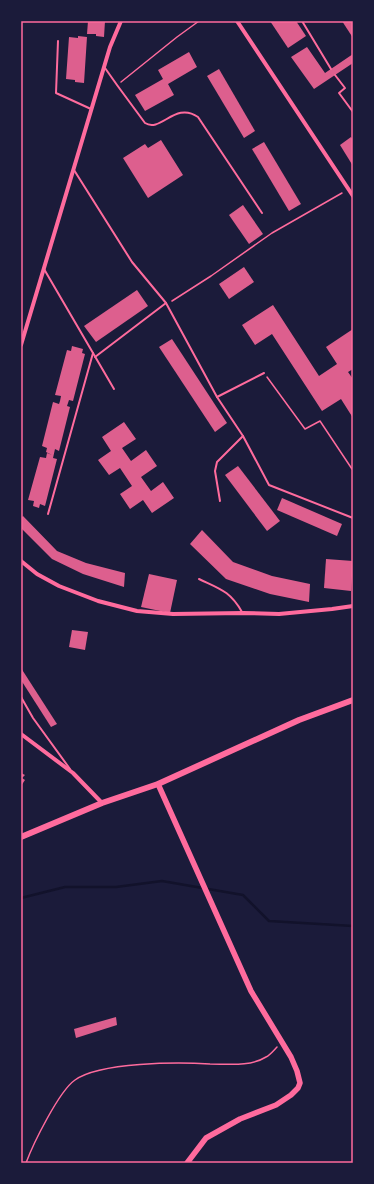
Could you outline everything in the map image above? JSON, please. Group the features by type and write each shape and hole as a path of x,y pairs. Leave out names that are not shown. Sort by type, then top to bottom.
{"main road":[{"path":"21,837 102,803 158,784 299,720 353,700"}],"street":[{"path":"21,344 110,46 121,21"},
{"path":"236,21 353,196"},
{"path":"21,562 37,574 59,586 98,601 137,611 173,614 279,614 353,606"},
{"path":"21,734 73,773 102,803"},
{"path":"158,784 251,991 291,1057 300,1082 298,1088 291,1096 276,1106 240,1119 206,1138 187,1163"}],"lane":[{"path":"302,21 331,69"},
{"path":"58,41 56,93 91,109"},
{"path":"104,66 145,123 148,125 154,125 177,114 186,112 192,112 198,117 262,213"},
{"path":"335,75 345,88 339,93 353,112"},
{"path":"73,170 132,262 166,303 217,397 243,436 269,485 353,518"},
{"path":"44,269 114,389"},
{"path":"95,357 166,303"},
{"path":"48,514 93,353"},
{"path":"217,397 264,373"},
{"path":"220,501 215,471 216,462 243,436"},
{"path":"199,579 225,591 235,599 242,613"},
{"path":"21,697 33,718 73,773"}],"path":[{"path":"117,85 176,37 199,21"},
{"path":"166,303 211,276 272,233 349,189"},
{"path":"264,373 305,429 320,421 352,469 353,468"},
{"path":"26,1163 64,1090 75,1079 95,1070 126,1066 191,1063 245,1064 266,1057 282,1043"}],"building":[{"path":"88,21 105,21 104,37 96,36 96,34 87,34"},
{"path":"270,21 296,21 306,36 288,48"},
{"path":"342,21 353,21 353,38"},
{"path":"78,36 87,37 84,83 66,79 69,37 78,38"},
{"path":"307,47 325,73 353,54 353,63 314,89 291,57"},
{"path":"189,52 197,67 168,84 174,95 145,111 135,95 163,79 158,70"},
{"path":"219,69 255,131 244,138 207,76"},
{"path":"351,137 353,140 353,166 340,145"},
{"path":"161,140 183,175 148,198 123,158 145,144 148,148"},
{"path":"264,142 301,204 289,211 252,149"},
{"path":"243,205 263,234 249,244 229,215"},
{"path":"244,267 254,282 229,299 219,284"},
{"path":"137,290 148,306 96,342 84,326"},
{"path":"273,305 319,376 337,364 326,347 353,329 353,369 348,372 353,379 353,418 341,399 322,411 272,334 255,345 242,325"},
{"path":"172,339 227,423 215,432 159,347"},
{"path":"72,346 83,349 82,353 85,354 73,401 69,400 67,406 70,407 59,451 55,449 53,458 57,459 45,506 40,504 39,508 33,506 34,501 28,500 40,457 46,458 47,453 52,455 46,452 47,448 42,446 53,402 59,404 60,401 61,396 55,395 67,350 71,351"},
{"path":"124,422 136,439 122,448 131,461 146,450 157,466 141,477 151,491 163,482 174,498 152,513 143,500 130,509 120,494 132,486 120,468 109,475 98,460 111,451 102,437"},
{"path":"238,466 280,521 267,531 225,475"},
{"path":"282,498 342,524 337,536 277,510"},
{"path":"23,516 57,551 86,563 125,573 124,587 83,574 52,559 21,528 21,518"},
{"path":"202,530 233,562 272,576 310,584 309,602 270,594 226,579 190,544"},
{"path":"326,559 353,561 351,591 324,588"},
{"path":"149,574 177,580 170,613 141,607"},
{"path":"72,630 88,632 85,650 69,647"},
{"path":"21,668 57,724 51,727 21,680"},
{"path":"21,773 25,775 22,778 25,780 21,786"},
{"path":"116,1017 117,1025 76,1038 74,1029"}],"waterway":[{"path":"21,898 65,887 116,887 162,881 243,895 269,921 353,926"}]}
